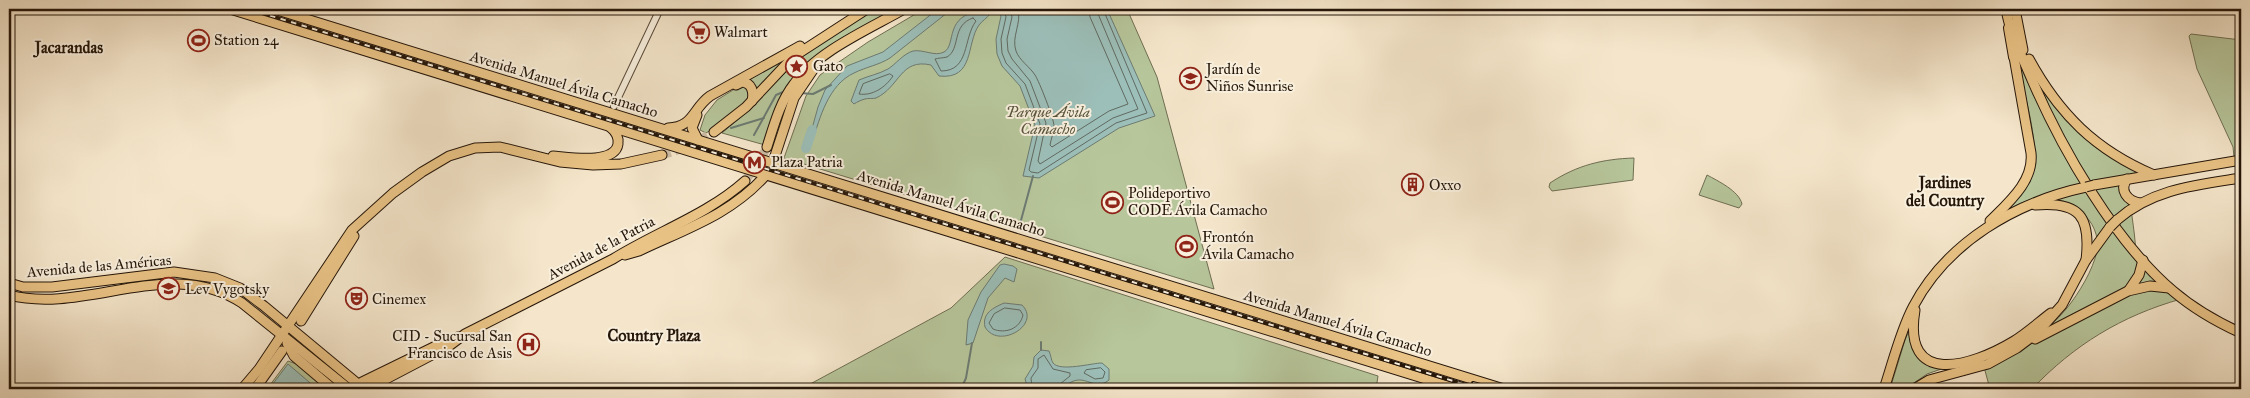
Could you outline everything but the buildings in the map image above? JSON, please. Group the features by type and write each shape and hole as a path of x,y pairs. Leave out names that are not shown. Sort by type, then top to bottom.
{"highway":[{"path":"2009,28 2014,57"}],"main road":[{"name":"Avenida Manuel Ávila Camacho","path":"230,9 1458,389"},
{"name":"Avenida Manuel Ávila Camacho","path":"274,9 1504,389"},
{"path":"714,132 732,120 784,66 817,40 867,9"},
{"path":"871,28 895,9"},
{"path":"767,147 780,110 793,84 807,68 904,9"},
{"path":"2006,9 2009,28 2041,99 2098,202 2143,260 2169,288 2217,322 2241,333"},
{"path":"2015,9 2025,63"},
{"path":"662,128 683,125 691,119 702,102 710,96 784,54 817,40"},
{"path":"2022,45 2050,95 2071,120 2100,146 2154,175"},
{"path":"773,162 798,90 814,69 834,50"},
{"path":"1884,389 1912,308 1919,297 1939,268 1981,230 2021,187 2030,171 2031,153 2014,57"},
{"path":"698,140 694,134 693,125 698,113 709,100 743,82 751,88 752,101"},
{"path":"533,154 607,157 615,152 619,141 615,132 607,125"},
{"path":"242,389 284,338 287,326 343,242 375,208 422,172 455,153 486,147 512,148 560,162 592,165 621,164 662,155"},
{"path":"1981,230 2026,206 2052,195 2127,178 2241,160"},
{"path":"613,259 639,251 729,208 753,190 765,176"},
{"path":"2127,178 2124,185 2125,194 2131,201 2140,203"},
{"path":"2024,344 2037,333 2062,305 2086,260 2117,220 2140,203 2163,192 2186,186 2241,178"},
{"path":"801,187 832,192 833,184 825,179"},
{"name":"Avenida de la Patria","path":"364,387 446,340 466,334 716,204 745,181"},
{"path":"2026,206 2060,204 2073,210 2080,216 2087,231 2086,260"},
{"path":"301,321 375,208"},
{"path":"2128,290 2139,275 2143,260"},
{"name":"Avenida de las Américas","path":"9,283 23,287 52,287 174,272 189,272 215,278 240,288 364,387"},
{"name":"Avenida de las Américas","path":"9,295 48,300 160,284 198,285 235,298 349,389"},
{"path":"1914,389 1929,380 1988,364 2128,290 2150,286 2169,288"},
{"path":"1919,297 1914,325 1916,348 1925,359 1946,364 1973,360 2006,346 2062,305"},
{"path":"1879,389 1890,352 1907,313 1912,308"},
{"path":"284,338 294,356 333,389"},
{"path":"255,389 282,351"},
{"path":"1375,363 1382,358 1395,356"},
{"path":"1923,389 1948,375"}],"street":[{"path":"614,106 660,9"}],"green space":[{"path":"876,9 889,9 871,26 791,84 765,145 722,133 742,116 808,50"},
{"name":"Parque Ávila Camacho","path":"924,9 1127,9 1157,77 1214,289 784,158 806,96 820,75 868,42"},
{"path":"2191,34 2241,40 2241,155 2239,157 2234,157 2233,147 2197,69 2189,36"},
{"path":"797,50 731,116 706,133 700,130 705,115 717,100"},
{"path":"2020,58 2065,116 2140,171 2127,176 2136,255 2181,299 2138,314 2100,334 2065,359 2032,389 1990,389 1984,367 2039,334 2059,318 2085,281 2097,251 2097,240 2089,220 2072,205 2062,201 2052,198 2030,200 1999,215 2024,189 2034,169 2034,139 2017,62"},
{"path":"1634,158 1633,180 1552,191 1549,187 1550,183 1580,167 1612,160"},
{"path":"1707,175 1728,187 1737,195 1742,204 1739,208 1699,195"},
{"path":"1005,257 1378,376 1376,389 801,389 951,308"},
{"path":"1911,326 1913,346 1919,357 1924,361 1950,366 1927,374 1905,389 1890,389 1905,340"},
{"path":"288,361 299,365 327,389 267,389"}],"water":[{"path":"938,9 952,9 890,58 854,73 838,85 826,103 812,142 808,143 825,90 847,66 883,52"},
{"path":"998,9 1107,9 1155,116 1119,128 1039,178 1023,176 1035,125 1020,86 1002,66 997,54 996,39 1001,16"},
{"path":"983,11 990,14 979,25 968,59 959,72 951,76 939,76 931,65 921,64 913,66 906,69 884,93 876,98 865,99 854,104 851,101 859,80 888,69 906,54 913,51 937,54 944,52 948,48 957,23 970,13"},
{"path":"1004,264 1017,269 1014,282 1005,278 988,298 973,343 966,345 968,320 981,292 1000,265"},
{"path":"1004,303 1022,305 1027,313 1026,320 1023,327 1016,332 999,336 991,333 985,327 985,318 989,312"},
{"path":"1041,350 1049,351 1053,363 1057,366 1102,363 1109,369 1109,380 1103,384 1098,384 1076,380 1062,389 1028,389 1025,379 1033,366 1034,357"},
{"path":"288,364 316,388 317,389 269,389"}],"waterway":[{"path":"800,93 813,94 831,85"},
{"path":"754,135 776,95 783,92"},
{"path":"731,128 764,118"},
{"path":"806,148 812,130"},
{"path":"1020,224 1033,176"},
{"path":"1041,342 1041,350"},
{"path":"961,389 966,378 972,343"}],"tunnel":[{"path":"662,155 689,146 714,132"},
{"path":"745,181 767,147"}],"railway":[{"path":"249,9 1479,389"},
{"path":"1473,383 1494,389"}],"place":[{"name":"Walmart","path":"698,32"},
{"name":"Station 24","path":"198,40"},
{"name":"Gato","path":"797,66"},
{"name":"Jardín de Niños Sunrise","path":"1190,78"},
{"name":"Plaza Patria","path":"755,162"},
{"name":"Oxxo","path":"1413,185"},
{"name":"Polideportivo CODE Ávila Camacho","path":"1112,202"},
{"name":"Frontón Ávila Camacho","path":"1186,246"},
{"name":"Lev Vygotsky","path":"169,289"},
{"name":"Cinemex","path":"356,299"},
{"name":"CID - Sucursal San Francisco de Asis","path":"528,345"}],"district":[{"name":"Jacarandas","path":"69,47"},
{"name":"Jardines del Country","path":"1945,191"},
{"name":"Country Plaza","path":"654,335"}]}
